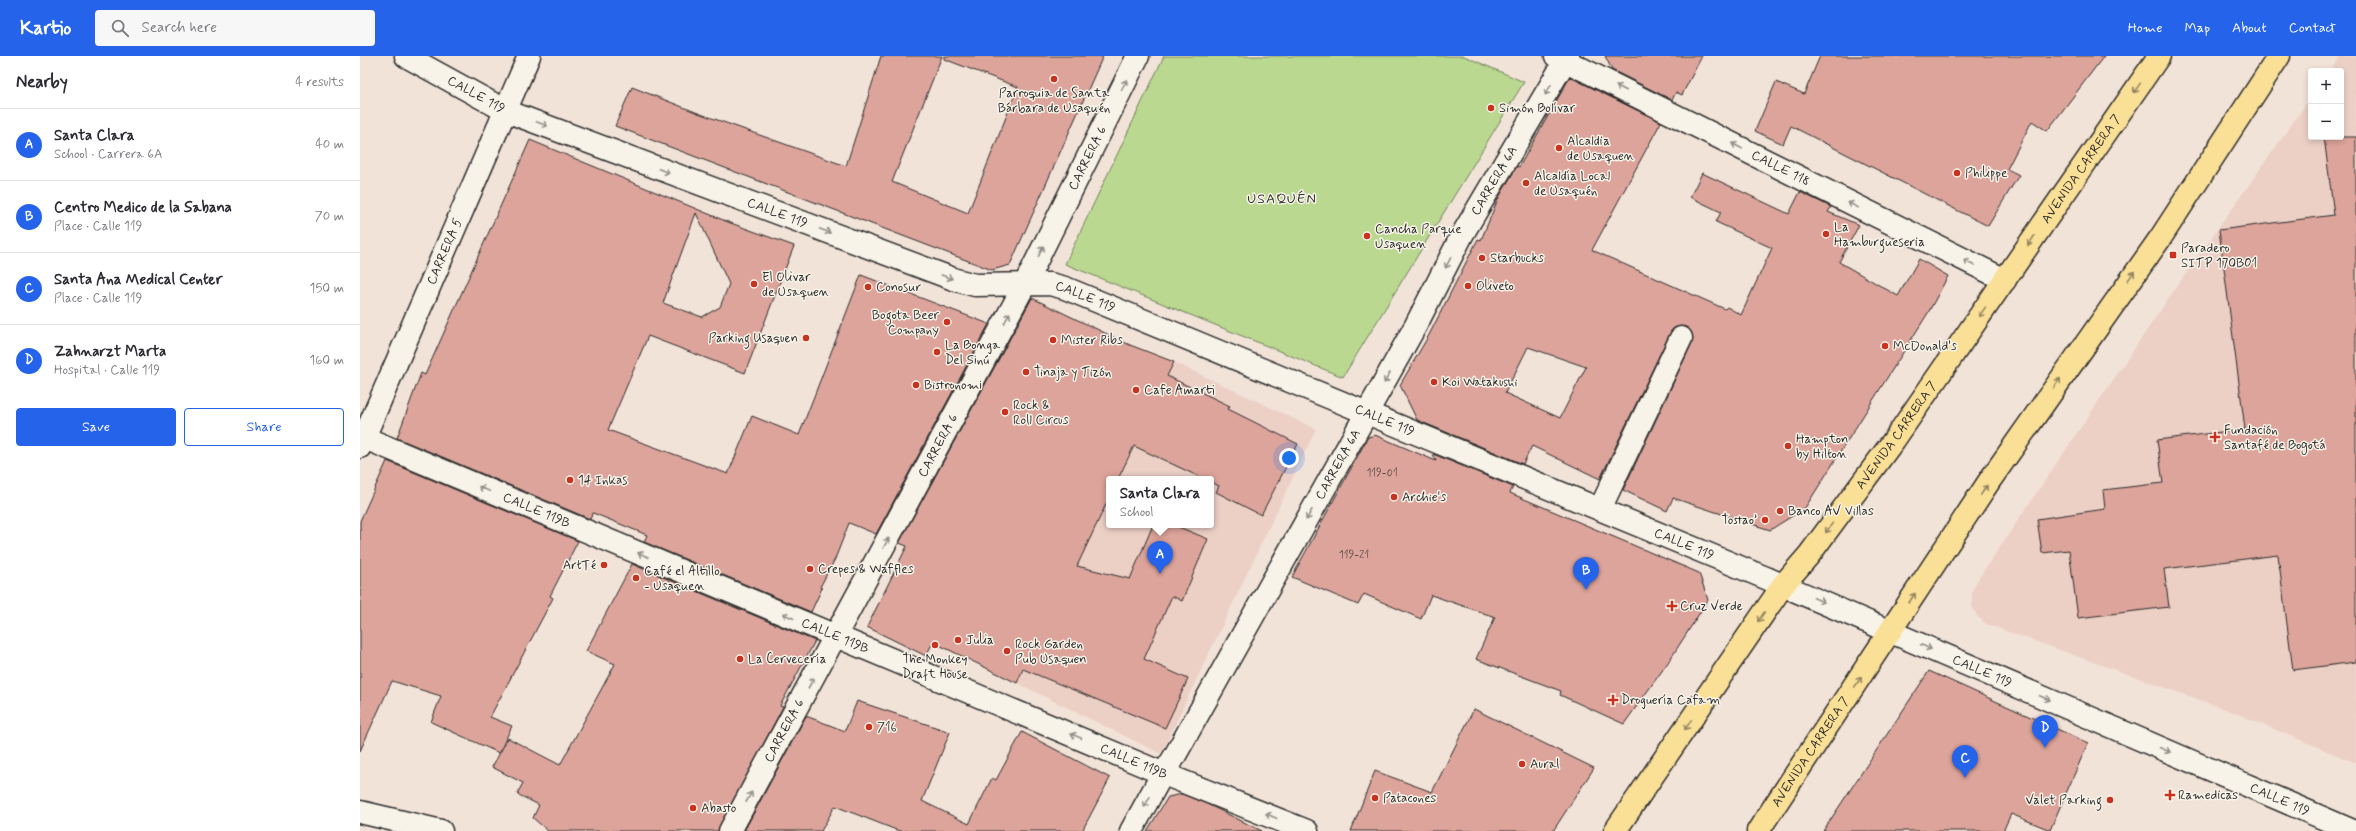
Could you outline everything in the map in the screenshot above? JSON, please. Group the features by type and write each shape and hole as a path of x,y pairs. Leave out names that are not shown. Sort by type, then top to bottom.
{"main road":[{"name":"AVENIDA CARRERA 7","path":"1615,831 1783,585 1809,555 1889,446 2159,56"},
{"name":"AVENIDA CARRERA 7","path":"1758,831 1990,480 2161,237 2279,56"}],"street":[{"name":"CALLE 119","path":"406,56 506,111 956,280 975,285 1024,286 1050,284 1065,288 1783,585 2353,831"},
{"name":"CARRERA 5","path":"362,443 529,56"},
{"name":"CARRERA 6","path":"730,831 837,636 1024,286 1138,56"},
{"name":"CALLE 118","path":"1563,57 2005,280"},
{"name":"CARRERA 6A","path":"1131,831 1416,325 1462,235 1563,57"},
{"path":"1600,509 1680,338"},
{"name":"CALLE 119B","path":"362,443 837,636 1164,774 1307,831"},
{"path":"360,812 442,831"}],"shaded area":[{"name":"Fundación Santafé de Bogotá","path":"2340,56 2356,56 2356,763 2225,709 1986,624 1977,616 1972,607 1972,591 1978,579 2170,296 2308,101 2308,140 2344,140 2344,68 2332,68"},
{"path":"1174,362 1316,429 1161,754 1017,683 1054,614 1106,504 1106,528 1214,528 1214,476 1119,476"}],"green space":[{"path":"1164,56 1464,56 1524,82 1343,377 1065,264"}],"building":[{"path":"881,56 942,56 892,182 968,213 1018,87 944,59 944,56 1103,56 1010,265 992,270 615,126 632,87 698,113 846,166"},
{"path":"1605,56 1702,56 1682,95 1676,92 1672,100 1612,70"},
{"path":"1820,56 2104,56 2047,131 2032,121 2007,169 2019,175 1988,226 1791,126 1783,144 1755,131 1776,82 1804,94"},
{"path":"1570,77 1661,122 1592,250 1725,309 1727,307 1741,315 1772,248 1716,222 1721,212 1690,197 1702,173 1789,214 1800,192 1831,207 1828,212 1859,225 1839,262 1898,296 1919,259 1948,276 1928,313 1805,508 1770,530 1673,498 1667,511 1623,490 1692,343 1691,331 1686,327 1674,328 1670,333 1600,479 1532,446 1523,464 1417,420 1400,385 1429,335 1478,239 1481,240 1498,199 1517,166 1519,167","holes":["1528,347 1586,367 1560,418 1505,393"]},
{"name":"Fundación Santafé de Bogotá","path":"2344,137 2356,137 2356,662 2293,670 2278,555 2164,569 2169,607 2078,618 2069,550 2042,553 2037,519 2105,509 2103,490 2163,483 2157,440 2245,429 2219,230 2334,215 2324,140 2344,140"},
{"path":"530,140 728,222 794,246 745,373 648,336 608,430 728,474 752,416 799,435 861,275 989,324 876,534 849,523 835,559 820,587 822,588 811,612 644,542 647,535 593,513 590,519 397,438 421,373 425,375","holes":["696,213 729,284 720,307 702,317 663,303"]},
{"path":"1032,298 1130,345 1174,362 1167,376 1230,406 1228,409 1298,444 1261,515 1216,492 1219,486 1214,484 1214,476 1198,476 1134,446 1119,476 1106,476 1106,504 1077,566 1130,579 1152,528 1181,528 1208,539 1182,601 1172,596 1144,659 1188,679 1165,728 1023,669 1017,683 933,642 926,656 867,627 907,546 899,543"},
{"path":"1375,435 1436,461 1433,454 1513,487 1510,493 1699,573 1708,600 1669,661 1624,724 1560,695 1561,691 1476,659 1495,617 1431,595 1421,619 1364,594 1358,605 1292,577 1368,437"},
{"path":"387,461 578,541 550,596 553,598 490,717 512,726 499,753 431,722 441,696 392,681 360,751 360,521"},
{"path":"632,564 815,641 780,706 783,707 718,831 548,831 533,818 539,805 517,794 523,783 492,767 508,738 560,765 615,664 586,651"},
{"path":"1929,671 2088,743 2050,830 2011,814 2003,831 1823,831"},
{"path":"857,701 950,732 922,801 969,824 992,778 996,780 1022,732 1110,778 1082,831 899,831 835,806 821,831 744,831 806,716 845,731"},
{"path":"1474,709 1594,768 1553,831 1351,831 1375,771 1432,792"},
{"path":"1182,794 1207,804 1262,831 1147,831 1168,797"}],"place":[{"name":"Parroquia de Santa Bárbara de Usaquén","path":"1054,79"},
{"name":"Simón Bolívar","path":"1491,108"},
{"name":"Alcaldia de Usaquen","path":"1559,148"},
{"name":"Philippe","path":"1957,173"},
{"name":"Alcaldía Local de Usaquén","path":"1526,183"},
{"name":"La Hamburgueseria","path":"1826,234"},
{"name":"Cancha Parque Usaquen","path":"1367,236"},
{"name":"Paradero SITP 170B01","path":"2173,255"},
{"name":"Starbucks","path":"1482,258"},
{"name":"El Olivar de Usaquen","path":"754,284"},
{"name":"Oliveto","path":"1468,286"},
{"name":"Conosur","path":"868,287"},
{"name":"Bogota Beer Company","path":"947,322"},
{"name":"Parking Usaquen","path":"806,338"},
{"name":"Mister Ribs","path":"1053,340"},
{"name":"McDonald's","path":"1885,346"},
{"name":"La Bonga Del Sinú","path":"937,352"},
{"name":"Tinaja y Tizón","path":"1026,372"},
{"name":"Koi Watakushi","path":"1434,382"},
{"name":"Bistronomi","path":"916,385"},
{"name":"Cafe Amarti","path":"1136,390"},
{"name":"Rock & Roll Circus","path":"1005,412"},
{"name":"Fundación Santafé de Bogotá","path":"2215,437"},
{"name":"Hampton by Hilton","path":"1788,446"},
{"name":"14 Inkas","path":"570,480"},
{"name":"Archie's","path":"1394,497"},
{"name":"Banco AV Villas","path":"1780,511"},
{"name":"Tostao’","path":"1765,520"},
{"name":"ArtTé","path":"604,565"},
{"name":"Crepes & Waffles","path":"810,569"},
{"name":"Santa Clara","path":"1160,574"},
{"name":"Café el Altillo - Usaquen","path":"636,578"},
{"name":"Centro Medico de la Sabana","path":"1586,590"},
{"name":"Cruz Verde","path":"1672,606"},
{"name":"Julia","path":"958,640"},
{"name":"The Monkey Draft House","path":"935,645"},
{"name":"Rock Garden Pub Usaquen","path":"1007,651"},
{"name":"La Cervecería","path":"740,659"},
{"name":"Droguería Cafam","path":"1613,700"},
{"name":"716","path":"869,727"},
{"name":"Zahnarzt Marta","path":"2045,748"},
{"name":"Aural","path":"1522,764"},
{"name":"Santa Ana Medical Center","path":"1965,778"},
{"name":"Ramedicas","path":"2170,795"},
{"name":"Patacones","path":"1375,798"},
{"name":"Valet Parking","path":"2110,800"},
{"name":"Abasto","path":"693,808"}],"district":[{"name":"USAQUÉN","path":"1282,199"}]}
